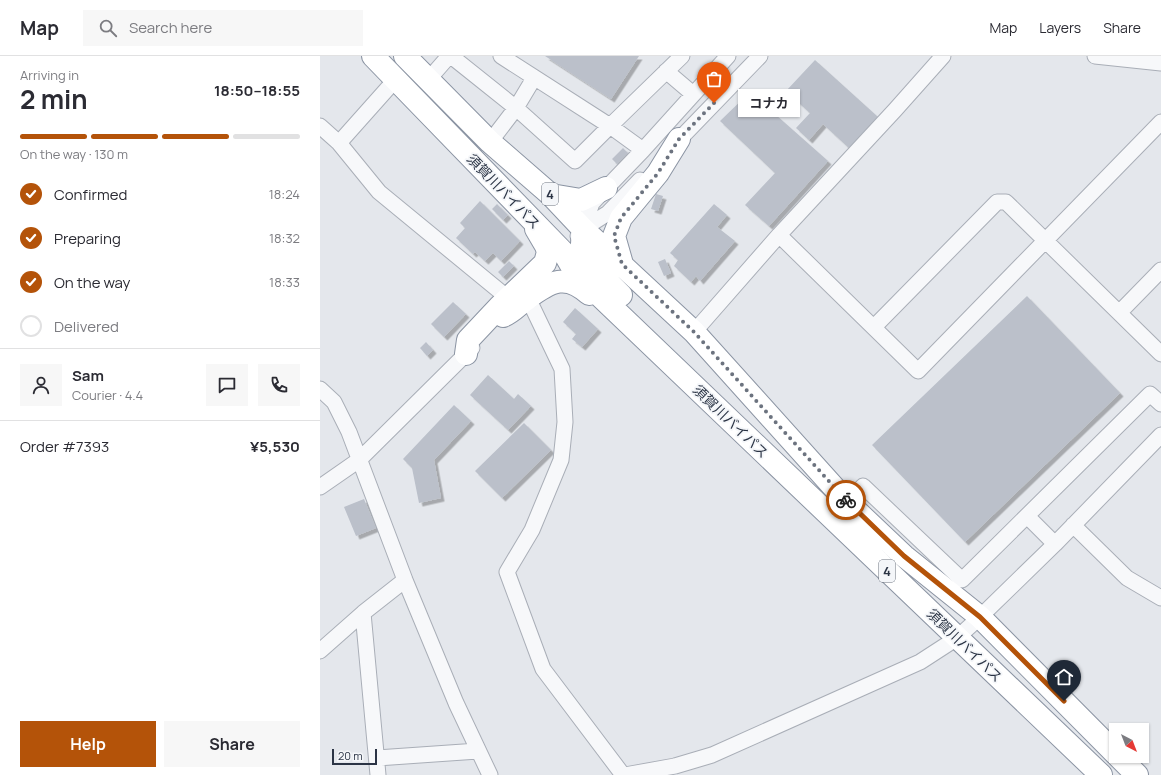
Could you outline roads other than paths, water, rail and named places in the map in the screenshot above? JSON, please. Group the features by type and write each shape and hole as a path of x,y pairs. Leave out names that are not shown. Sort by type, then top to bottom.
{"highway":[{"name":"須賀川バイパス","path":"373,56 564,253 576,272 1101,775"},
{"name":"須賀川バイパス","path":"410,58 431,84 490,142 551,194 583,229 694,332 848,503 904,556 980,617 1109,747"},
{"path":"431,84 489,158 563,232 565,242 564,253"},
{"path":"622,264 614,236 621,218 658,173 679,139"},
{"path":"551,194 581,200 606,188"},
{"path":"513,304 545,263 548,252 531,220"},
{"path":"583,229 582,244 590,264 662,334 675,366"},
{"path":"466,354 468,340 513,304 547,285 560,281 569,281 580,286 623,326 656,349"},
{"path":"1125,763 1138,775"}],"street":[{"path":"431,84 450,56 516,108 575,161 682,56"},
{"path":"501,56 610,126 643,150"},
{"path":"513,304 564,253 583,229 608,213 760,56"},
{"path":"694,332 779,235 943,56"},
{"path":"1095,56 1161,62"},
{"path":"583,229 592,203 643,150 724,57 743,75"},
{"path":"666,71 693,94"},
{"path":"490,142 516,108 534,78"},
{"path":"339,143 396,79"},
{"path":"779,235 918,371 1161,122"},
{"path":"320,126 339,143 379,192 513,304 562,369 565,422 561,460 532,530 507,572 543,670 624,775 675,766 712,755 920,662 957,638 980,617 1055,544 1161,435"},
{"path":"874,327 997,202 1006,202 1161,354"},
{"path":"1119,313 1161,270"},
{"path":"320,487 359,460 466,354"},
{"path":"320,389 334,402 350,432 359,460 406,580 456,703 478,751 485,774"},
{"path":"848,503 863,486 962,580 1150,394 1161,404"},
{"path":"1027,516 1055,544"},
{"path":"1073,525 1127,578 1161,598"},
{"path":"904,556 920,539"},
{"path":"320,651 363,612 406,580"},
{"path":"363,612 378,775"},
{"path":"377,758 478,751"}],"place":[{"name":"コナカ","path":"714,103"}]}
